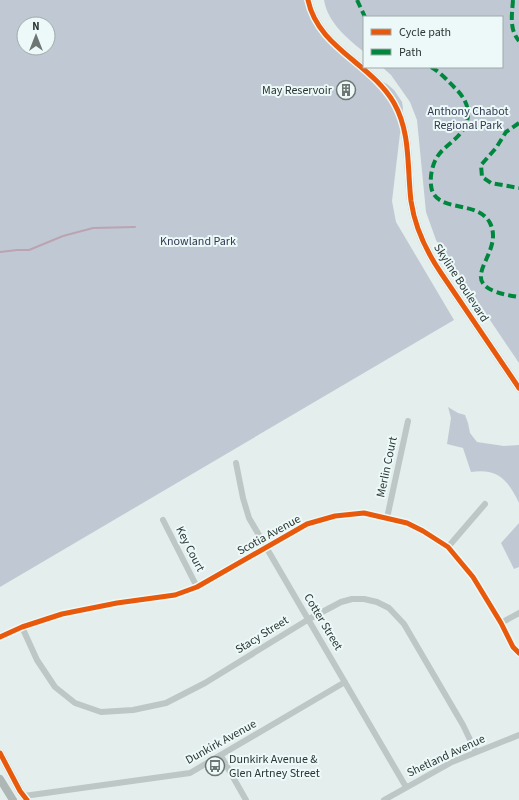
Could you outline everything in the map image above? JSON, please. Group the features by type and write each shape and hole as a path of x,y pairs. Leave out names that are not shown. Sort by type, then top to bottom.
{"main road":[{"name":"Skyline Boulevard","path":"308,0 312,15 325,35 378,82 394,103 404,127 408,155 411,200 416,225 421,237 436,267 519,388"},
{"path":"0,753 25,798 13,800 0,779"}],"street":[{"name":"Merlin Court","path":"387,518 408,422"},
{"name":"Cotter Street","path":"236,463 243,498 250,518 265,547 309,619 406,787"},
{"path":"448,547 485,504"},
{"name":"Scotia Avenue","path":"0,637 22,627 62,614 117,603 175,595 197,587 307,524 335,516 364,513 412,526 423,531 448,547 473,577 502,623 513,647 519,653"},
{"name":"Key Court","path":"163,520 197,587"},
{"name":"Stacy Street","path":"22,627 37,660 55,687 75,703 101,712 133,710 166,703 205,683 309,619 341,602 352,599 364,599 377,602 389,608 404,624 463,725 476,752"},
{"path":"502,623 519,613"},
{"name":"Dunkirk Avenue","path":"25,798 190,773 345,682"},
{"name":"Shetland Avenue","path":"384,800 452,762 519,735"},
{"path":"220,756 246,800"}],"green space":[{"name":"Knowland Park","path":"0,0 310,0 324,30 363,68 394,90 402,102 403,108 392,201 396,222 454,320 0,587"},
{"name":"Anthony Chabot Regional Park","path":"324,0 519,0 519,363 436,240 426,212 417,120 410,102 391,75 383,68 503,68 503,16 363,16 363,51 339,29 326,8"},
{"path":"448,407 465,415 470,433 477,442 504,446 519,445 519,503 511,488 501,477 488,472 471,472 463,448 447,444 451,418"},
{"path":"519,523 519,567 514,569 501,543"}],"waterway":[{"path":"0,252 29,250 63,236 93,228 135,227"}],"marked path":[{"path":"357,0 365,16"},
{"path":"513,0 512,27 519,41"},
{"path":"432,68 459,92 468,110 467,122 464,129 438,155 432,168 431,185 434,194 439,200 476,211 484,216 490,223 493,235 491,247 482,269 481,278 485,286 497,292 519,297"},
{"path":"519,123 506,132 496,148 481,165 482,177 491,183 519,188"}],"cycle path":[{"path":"308,0 314,17 322,31 372,77 384,89 394,103 406,138 411,201 418,230 436,265 519,388"},
{"path":"0,637 22,627 62,614 117,603 175,595 197,587 307,524 335,516 364,513 407,523 448,547 473,577 501,623 513,647 519,653"},
{"path":"0,753 20,791 27,800"}],"place":[{"name":"May Reservoir","path":"346,90"},
{"name":"Dunkirk Avenue & Glen Artney Street","path":"215,766"}]}
